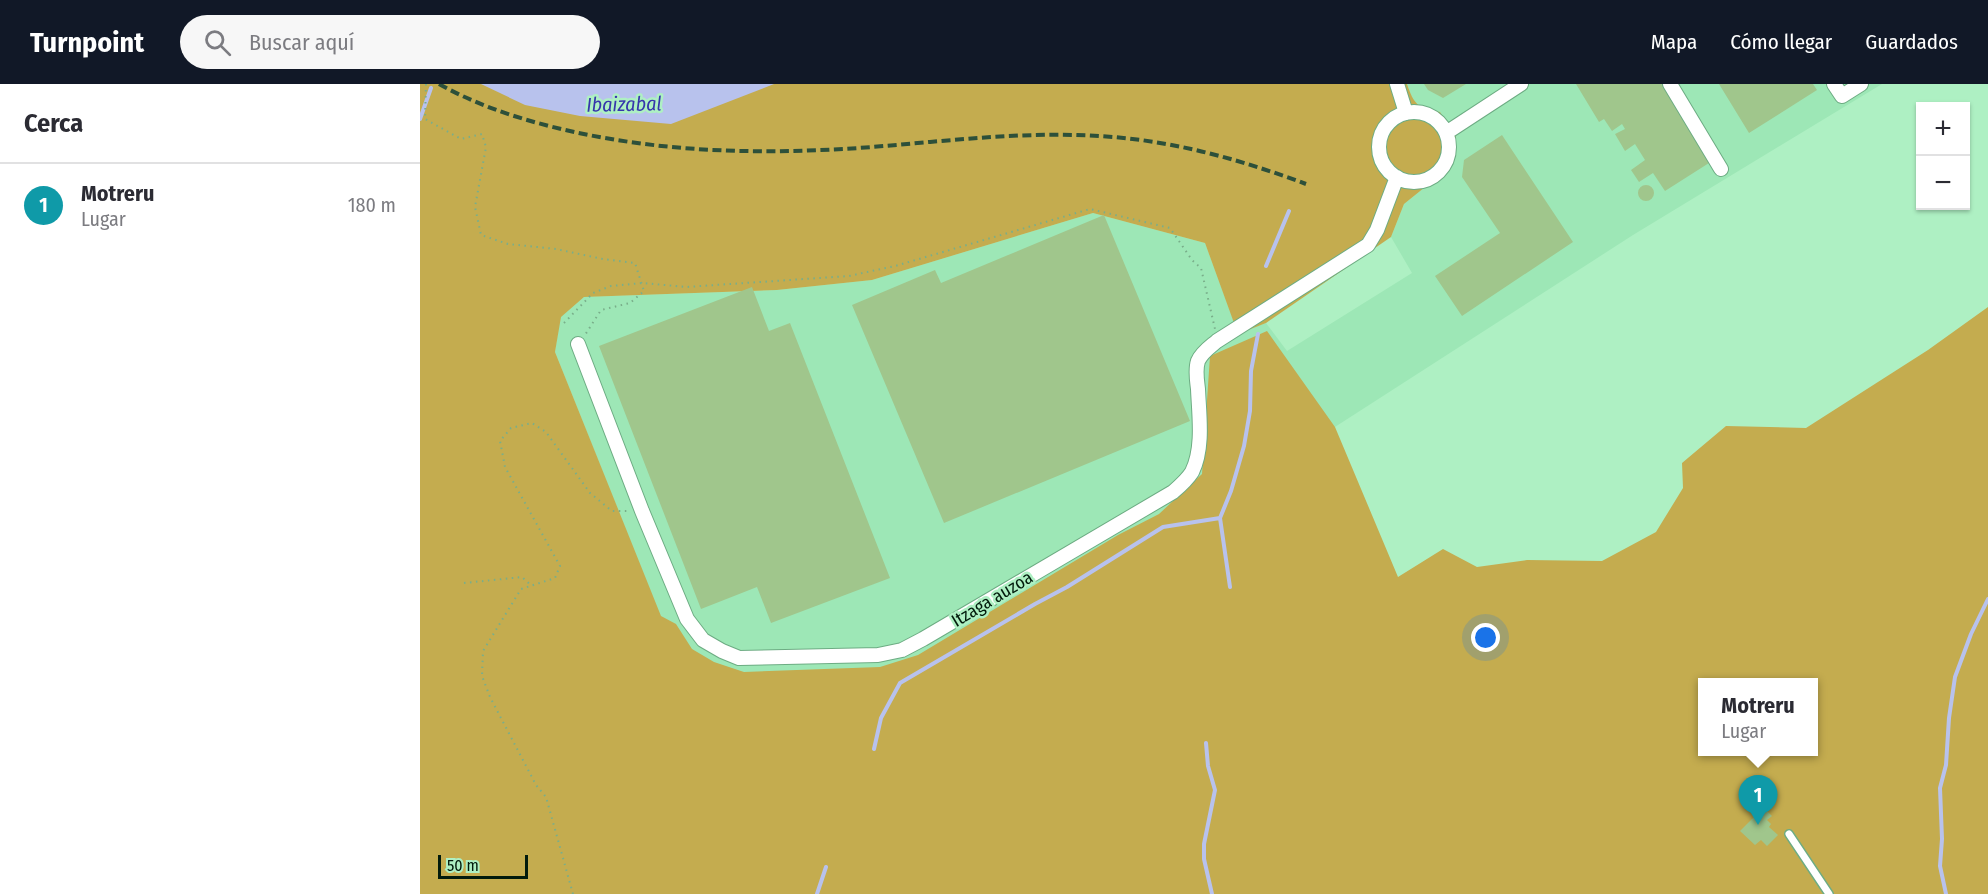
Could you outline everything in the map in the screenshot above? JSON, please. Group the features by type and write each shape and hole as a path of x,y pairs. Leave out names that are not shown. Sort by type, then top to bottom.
{"street":[{"path":"1397,84 1406,113"},
{"path":"1446,133 1521,84"},
{"path":"1670,84 1721,169"},
{"path":"1834,84 1842,96 1861,84"},
{"path":"1406,113 1425,114 1441,125 1446,133 1449,144 1444,165 1428,179 1418,182 1397,177 1381,160 1379,148 1381,136 1386,126 1395,117 1406,113"},
{"name":"Itzaga auzoa","path":"578,344 642,511 687,619 703,640 739,658 878,655 902,650 924,639 1153,504 1185,482 1192,471 1198,452 1199,414 1196,368 1198,360 1217,341 1368,244 1377,230 1397,177"}],"lane":[{"path":"1788,834 1829,894"}],"path":[{"path":"426,84 425,119 461,139 483,134 486,147 478,179 475,207 481,235 508,244 635,262 644,291 630,303 601,310 578,344"},
{"path":"564,323 593,293 611,286 643,283 686,287 849,276 894,266 1090,209 1170,228 1192,260 1201,268 1217,341"},
{"path":"573,894 546,796 537,785 495,707 482,675 483,651 521,589 555,578 560,566 505,467 501,441 512,428 531,423 546,432 591,493 612,511 642,511"},
{"path":"464,583 522,578 532,586"}],"shaded area":[{"path":"420,84 1407,84 1415,101 1422,107 1440,112 1456,136 1451,163 1445,171 1404,204 1391,237 1266,323 1238,334 1205,243 1093,213 872,280 777,290 584,297 561,317 555,352 661,616 676,624 692,649 714,662 744,672 880,667 918,655 1118,535 1159,514 1202,474 1210,356 1267,331 1335,427 1398,577 1443,549 1477,567 1527,560 1602,561 1656,532 1683,488 1682,463 1726,426 1806,428 1928,350 1988,307 1988,894 420,894"},
{"path":"1407,84 1882,84 1633,235 911,700 681,668 555,352 560,317 584,297 777,290 872,280 1093,213 1205,243 1238,333 1266,323 1287,351 1412,273 1391,237 1404,204 1445,171 1451,163 1456,136 1440,112 1425,109 1412,100"}],"water":[{"name":"Ibaizabal","path":"481,84 774,84 671,124 580,116 525,105"}],"building":[{"path":"1424,84 1466,84 1443,98 1428,90"},
{"path":"1576,84 1663,84 1709,163 1665,191 1653,173 1639,182 1631,170 1645,160 1635,144 1625,151 1615,134 1625,129 1622,124 1612,131 1604,119 1599,122"},
{"path":"1719,84 1813,84 1817,90 1749,133"},
{"path":"1502,135 1573,242 1462,316 1435,276 1500,233 1462,177 1464,160"},
{"path":"1643,185 1649,185 1654,193 1652,199 1643,201 1638,196 1638,190"},
{"path":"1104,215 1190,421 944,523 852,305 935,270 941,283"},
{"path":"752,287 769,331 790,323 890,578 771,623 757,587 701,609 599,346"},
{"path":"1761,805 1772,816 1767,820 1771,824 1769,827 1778,835 1767,846 1761,840 1755,845 1740,831 1756,815 1754,813"}],"waterway":[{"path":"420,119 431,88"},
{"path":"1266,266 1289,211"},
{"path":"1230,587 1220,518 1231,491 1244,446 1250,411 1251,371 1258,334"},
{"path":"874,749 881,718 900,683 1067,587 1163,527 1220,518"},
{"path":"1946,894 1940,866 1942,839 1940,788 1946,765 1949,718 1955,677 1971,634 1988,599"},
{"path":"1206,743 1208,766 1215,790 1204,844 1204,859 1212,894"},
{"path":"817,894 826,867"}],"railway":[{"path":"439,84 478,103 534,122 587,135 664,146 781,151 859,148 1009,136 1099,136 1126,138 1204,152 1306,184"}],"place":[{"name":"Motreru","path":"1758,825"}]}
